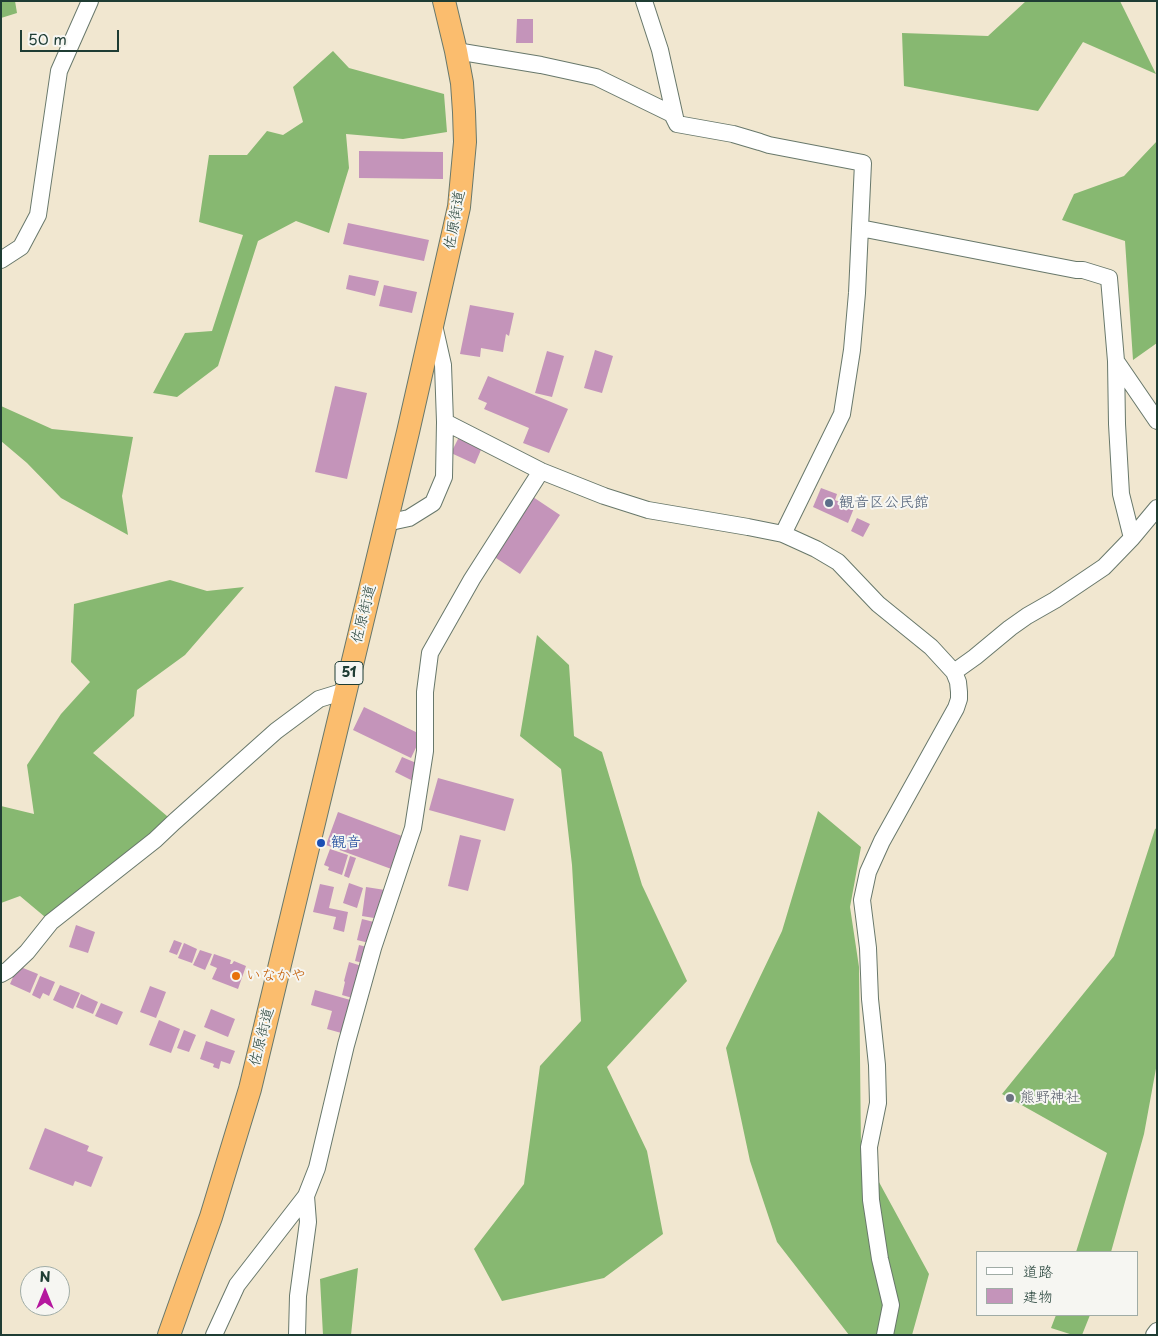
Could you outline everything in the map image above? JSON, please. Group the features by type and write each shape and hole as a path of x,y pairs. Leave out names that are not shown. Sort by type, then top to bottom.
{"highway":[{"name":"佐原街道","path":"170,1335 211,1217 250,1088 386,523 459,207 464,142 462,83 444,1"}],"street":[{"path":"1,260 21,248 38,215 55,88 59,71 90,1"},
{"path":"644,1 660,50 677,124"},
{"path":"456,51 541,65 596,77 672,114 677,124"},
{"path":"677,124 733,134 769,145 863,163 857,293 852,350 842,414 782,534"},
{"path":"860,228 1083,270 1109,278 1116,361 1121,494 1132,538"},
{"path":"386,523 409,518 433,503 444,477 443,365 433,321"},
{"path":"1116,361 1157,421"},
{"path":"445,422 541,471 604,496 648,510 782,534 816,549 838,562 878,604 931,647 954,672 959,692 956,708 882,841 868,872 862,900 868,948 870,999 877,1065 878,1103 869,1147 871,1200 880,1259 891,1305 885,1335"},
{"path":"214,1335 237,1285 306,1196 317,1168 346,1045 373,948 413,828 425,750 425,692 430,653 472,579 541,471"},
{"path":"954,672 1027,616 1055,600 1104,567 1157,508"},
{"path":"1,974 27,952 51,922 155,840 276,731 319,699 345,691"},
{"path":"297,1335 298,1296 308,1222 306,1196"},
{"path":"1154,1335 1157,1331"}],"green space":[{"path":"1,1 15,1 17,13 1,18"},
{"path":"1026,1 1120,1 1156,74 1083,42 1038,111 904,86 902,33 988,36"},
{"path":"333,51 349,68 444,94 447,132 403,139 346,134 349,168 329,233 296,221 258,241 218,366 177,397 153,393 185,333 212,331 243,235 199,222 209,155 247,155 267,131 283,135 303,122 293,87"},
{"path":"1157,141 1157,343 1133,360 1125,241 1062,220 1074,194 1124,176"},
{"path":"1,406 52,429 133,437 122,496 128,535 61,498 27,463 1,441"},
{"path":"170,580 207,591 244,587 185,655 137,690 134,716 93,753 174,822 51,922 20,896 1,903 1,806 34,814 27,765 61,714 90,682 71,662 74,604"},
{"path":"537,635 569,665 574,736 602,752 642,885 687,981 607,1067 647,1151 663,1234 604,1278 502,1301 474,1249 524,1184 540,1066 581,1021 572,865 561,769 520,736"},
{"path":"818,811 861,847 850,907 859,967 861,1149 929,1274 912,1335 849,1335 777,1242 750,1161 726,1048 782,931"},
{"path":"1157,828 1157,1063 1144,1134 1111,1251 1076,1251 1107,1153 1002,1094 1114,956 1155,829"},
{"path":"358,1268 351,1335 323,1335 320,1279"},
{"path":"1056,1316 1090,1316 1082,1335 1073,1335 1051,1328"}],"building":[{"path":"517,19 533,19 533,43 516,43"},
{"path":"359,151 443,152 443,179 359,178"},
{"path":"348,223 429,240 424,261 343,244"},
{"path":"349,275 379,281 375,296 346,289"},
{"path":"384,285 417,292 412,313 379,306"},
{"path":"470,305 514,313 509,336 506,334 503,352 481,348 480,357 460,354"},
{"path":"595,350 613,356 602,393 584,388"},
{"path":"547,351 564,356 552,397 535,393"},
{"path":"488,376 568,409 549,453 523,443 529,428 484,409 487,403 478,399"},
{"path":"335,386 367,393 347,479 315,472"},
{"path":"460,435 483,445 475,464 451,453"},
{"name":"観音区公民館","path":"821,488 837,494 835,500 854,508 848,523 813,507"},
{"path":"530,495 560,515 520,574 490,554"},
{"path":"857,518 870,524 863,537 851,531"},
{"path":"364,707 422,735 411,758 353,730"},
{"path":"402,757 421,765 413,781 395,772"},
{"path":"438,778 514,799 505,831 429,810"},
{"path":"338,812 407,838 394,870 326,845"},
{"path":"460,835 481,840 468,891 448,886"},
{"path":"330,849 348,855 342,875 328,870 329,867 324,865"},
{"path":"350,856 356,858 349,878 344,876"},
{"path":"349,883 363,888 357,908 343,903"},
{"path":"320,884 334,887 329,908 348,912 344,932 333,929 336,917 313,912"},
{"path":"366,887 385,890 380,919 362,916"},
{"path":"362,919 378,923 373,944 357,940"},
{"path":"76,925 95,932 88,953 69,947"},
{"path":"174,940 182,943 177,955 169,952"},
{"path":"184,943 197,949 192,963 178,958"},
{"path":"359,945 371,948 367,964 355,961"},
{"path":"200,950 212,954 205,970 193,965"},
{"path":"214,954 231,960 230,964 234,961 246,966 238,989 212,979 217,968 210,965"},
{"path":"349,962 365,967 356,999 342,995"},
{"path":"18,966 38,974 30,993 10,984"},
{"path":"40,976 55,982 49,996 43,993 40,999 32,995"},
{"path":"60,985 80,993 73,1009 53,1000"},
{"path":"150,986 166,992 156,1018 140,1012"},
{"path":"315,990 354,1001 345,1034 327,1029 332,1011 311,1005"},
{"path":"81,994 98,1002 93,1014 76,1007"},
{"path":"101,1003 123,1012 117,1025 95,1016"},
{"path":"211,1009 235,1019 228,1037 204,1027"},
{"path":"159,1020 180,1029 171,1053 149,1045"},
{"path":"184,1030 196,1035 189,1052 177,1048"},
{"path":"206,1041 235,1051 230,1064 221,1061 219,1069 213,1067 214,1064 200,1059"},
{"path":"45,1128 89,1146 87,1151 103,1157 91,1187 75,1181 73,1186 29,1169"}],"place":[{"name":"観音区公民館","path":"829,503"},
{"name":"観音","path":"321,843"},
{"name":"いなかや","path":"236,976"},
{"name":"熊野神社","path":"1010,1098"}]}
